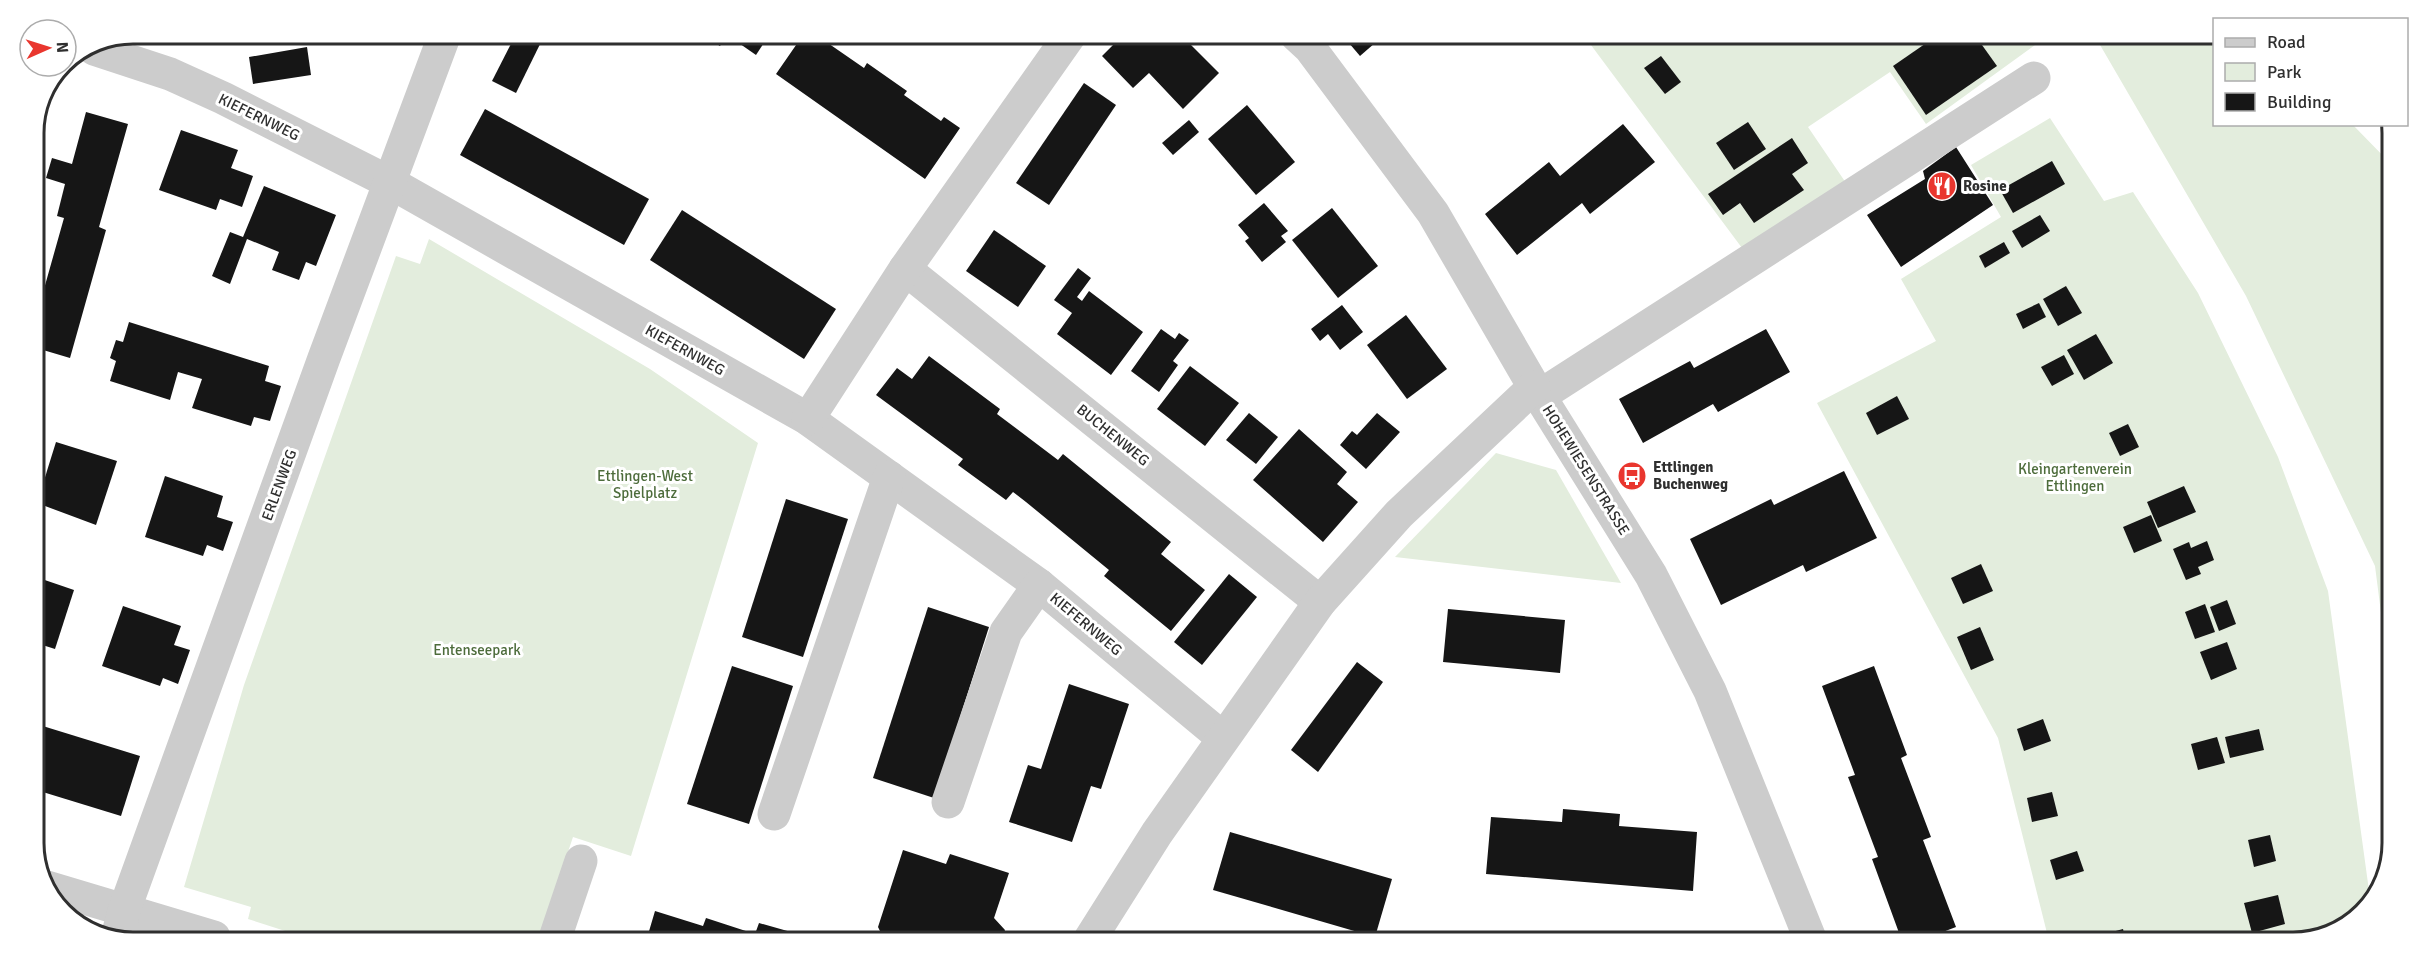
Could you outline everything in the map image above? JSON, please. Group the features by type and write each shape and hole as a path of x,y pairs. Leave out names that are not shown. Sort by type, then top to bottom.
{"street":[{"name":"ERLENWEG","path":"120,924 441,44"},
{"path":"808,419 905,269 1064,44"},
{"name":"HOHEWIESENSTRASSE","path":"1306,44 1433,213 1538,391 1652,576 1710,691 1807,932"},
{"name":"KIEFERNWEG","path":"98,50 170,75 223,98 389,182 808,419 1039,585 1223,738"},
{"path":"1094,932 1157,833 1320,602 1399,514 1538,391 2034,78"},
{"name":"BUCHENWEG","path":"905,269 1320,602"},
{"path":"774,813 889,477"},
{"path":"948,802 1005,632 1039,585"},
{"path":"557,932 581,861"},
{"path":"59,893 120,924 178,932"}],"green space":[{"path":"1590,44 2035,45 1926,124 1890,72 1808,127 1846,183 1742,248"},
{"path":"2099,44 2213,44 2213,126 2354,126 2382,155 2382,620 2375,566 2246,296"},
{"name":"Kleingartenverein Ettlingen","path":"2050,118 2104,201 2133,192 2198,293 2278,457 2328,591 2369,890 2343,917 2333,922 2311,930 2294,932 2047,932 1998,738 1817,403 1936,341 1901,279 2001,217 1971,165"},
{"name":"Entenseepark","path":"429,239 650,369 758,443 631,856 573,837 541,932 288,932 248,919 251,907 184,887 244,685 396,256 420,264"},
{"path":"1496,453 1556,470 1621,583 1395,557"}],"building":[{"path":"511,44 540,44 516,93 492,81"},
{"path":"740,44 763,44 756,55"},
{"path":"797,44 829,44 864,68 867,63 907,91 904,95 941,121 944,117 960,128 925,179 776,74"},
{"path":"1114,44 1190,44 1219,73 1183,109 1149,73 1133,88 1102,56"},
{"path":"1350,44 1374,44 1360,56"},
{"path":"1925,44 1981,44 1997,66 1926,115 1893,66"},
{"path":"307,47 311,75 253,84 249,57"},
{"path":"1661,56 1681,82 1665,94 1644,68"},
{"path":"1084,83 1116,105 1049,205 1016,183"},
{"path":"1247,105 1295,162 1256,195 1208,139"},
{"path":"485,109 649,199 624,245 460,155"},
{"path":"86,112 128,124 99,227 106,230 70,358 44,350 44,289 64,218 57,216 65,184 46,178 52,158 72,164"},
{"path":"1189,120 1199,132 1173,155 1162,143"},
{"path":"1748,122 1766,149 1734,170 1716,143"},
{"path":"1623,124 1655,162 1590,214 1582,203 1517,255 1485,214 1549,162 1560,176"},
{"path":"181,130 238,150 231,168 253,176 242,207 220,199 216,210 159,190"},
{"path":"1792,138 1808,163 1792,174 1804,190 1754,223 1740,203 1723,215 1708,194"},
{"path":"1956,147 1993,205 1901,267 1867,215 1925,179 1923,171"},
{"path":"2052,161 2065,184 2013,213 2000,190"},
{"path":"264,186 336,215 316,266 306,262 299,280 272,270 279,252 247,239 230,284 212,276 230,232 243,237"},
{"path":"1264,203 1288,231 1281,236 1286,242 1262,262 1245,241 1249,238 1238,225"},
{"path":"1332,208 1378,266 1338,298 1292,240"},
{"path":"682,210 836,309 804,359 650,260"},
{"path":"2040,215 2050,231 2022,248 2012,231"},
{"path":"994,230 1046,266 1018,307 966,271"},
{"path":"2004,242 2010,253 1985,268 1979,256"},
{"path":"1078,268 1091,278 1077,297 1082,301 1089,291 1143,332 1111,375 1057,334 1072,313 1054,300"},
{"path":"2066,286 2082,313 2058,326 2043,299"},
{"path":"2039,303 2046,317 2023,329 2016,314"},
{"path":"1342,305 1363,332 1340,350 1328,334 1320,341 1311,329"},
{"path":"1406,315 1447,369 1407,399 1367,345"},
{"path":"129,322 269,366 265,381 281,386 270,421 254,417 251,426 192,408 202,379 178,372 170,400 110,381 116,361 110,358 116,340 123,342"},
{"path":"1161,329 1175,339 1179,333 1189,340 1173,361 1178,365 1159,392 1131,371"},
{"path":"1766,329 1790,372 1718,412 1713,404 1643,443 1619,399 1690,361 1694,368"},
{"path":"2096,334 2113,363 2084,380 2067,350"},
{"path":"2064,355 2074,374 2052,386 2041,367"},
{"path":"929,356 1000,409 997,414 1058,460 1063,454 1171,542 1161,554 1205,590 1171,631 1104,576 1109,570 1026,502 1013,492 1006,500 958,465 963,459 876,395 897,368 912,379"},
{"path":"1190,366 1239,403 1205,446 1157,409"},
{"path":"1897,396 1909,419 1877,435 1866,413"},
{"path":"1249,413 1278,437 1256,464 1226,440"},
{"path":"1377,413 1400,432 1366,469 1340,445 1352,431 1357,435"},
{"path":"2128,424 2139,447 2120,456 2109,433"},
{"path":"1299,429 1347,472 1337,484 1358,502 1323,542 1253,480"},
{"path":"56,442 117,461 96,525 44,506 44,481"},
{"path":"1844,471 1877,538 1806,572 1803,565 1721,605 1690,539 1771,499 1774,505"},
{"path":"165,476 223,496 217,517 233,522 223,551 207,545 203,556 145,537"},
{"path":"2184,486 2196,512 2158,528 2147,502"},
{"path":"786,499 848,519 803,657 742,637"},
{"path":"2151,515 2162,541 2134,553 2123,527"},
{"path":"2207,541 2214,560 2198,567 2201,574 2186,580 2173,549 2189,542 2191,548"},
{"path":"1981,564 1993,591 1963,604 1951,578"},
{"path":"1229,574 1257,597 1202,665 1174,642"},
{"path":"44,580 74,590 55,649 44,646"},
{"path":"2227,600 2236,624 2219,631 2210,607"},
{"path":"2205,604 2215,632 2195,639 2185,612"},
{"path":"123,606 181,626 174,645 190,650 178,684 163,678 160,686 102,666"},
{"path":"928,607 989,627 934,798 873,778"},
{"path":"1448,609 1565,620 1560,673 1443,662"},
{"path":"1980,627 1994,660 1971,670 1957,637"},
{"path":"2227,642 2237,669 2211,680 2200,652"},
{"path":"1357,662 1383,682 1318,772 1291,750"},
{"path":"732,666 793,686 749,824 687,804"},
{"path":"1874,666 1907,755 1901,758 1931,837 1923,840 1956,927 1943,932 1899,932 1872,859 1878,857 1848,777 1855,775 1822,686"},
{"path":"1069,684 1129,704 1101,789 1091,786 1072,842 1009,822 1028,765 1041,769"},
{"path":"2043,719 2051,741 2024,751 2017,729"},
{"path":"44,726 140,756 121,816 44,792"},
{"path":"2259,729 2264,750 2230,758 2225,737"},
{"path":"2217,737 2225,763 2198,770 2191,744"},
{"path":"2052,792 2058,816 2032,822 2027,798"},
{"path":"1563,809 1620,814 1619,826 1697,832 1693,891 1486,874 1491,817 1562,822"},
{"path":"1230,832 1392,879 1376,932 1358,932 1213,890"},
{"path":"2270,835 2276,861 2254,867 2248,840"},
{"path":"903,850 946,864 950,854 1009,873 994,918 1004,932 880,932 878,927"},
{"path":"2077,851 2084,871 2056,880 2050,860"},
{"path":"2278,895 2285,924 2252,932 2244,903"},
{"path":"655,911 703,926 706,918 749,932 649,932"},
{"path":"759,923 791,932 756,932"}],"place":[{"name":"Rosine","path":"1942,186"},
{"name":"Ettlingen Buchenweg","path":"1632,476"}],"park label":[{"name":"Ettlingen-West Spielplatz","path":"645,484"}]}
